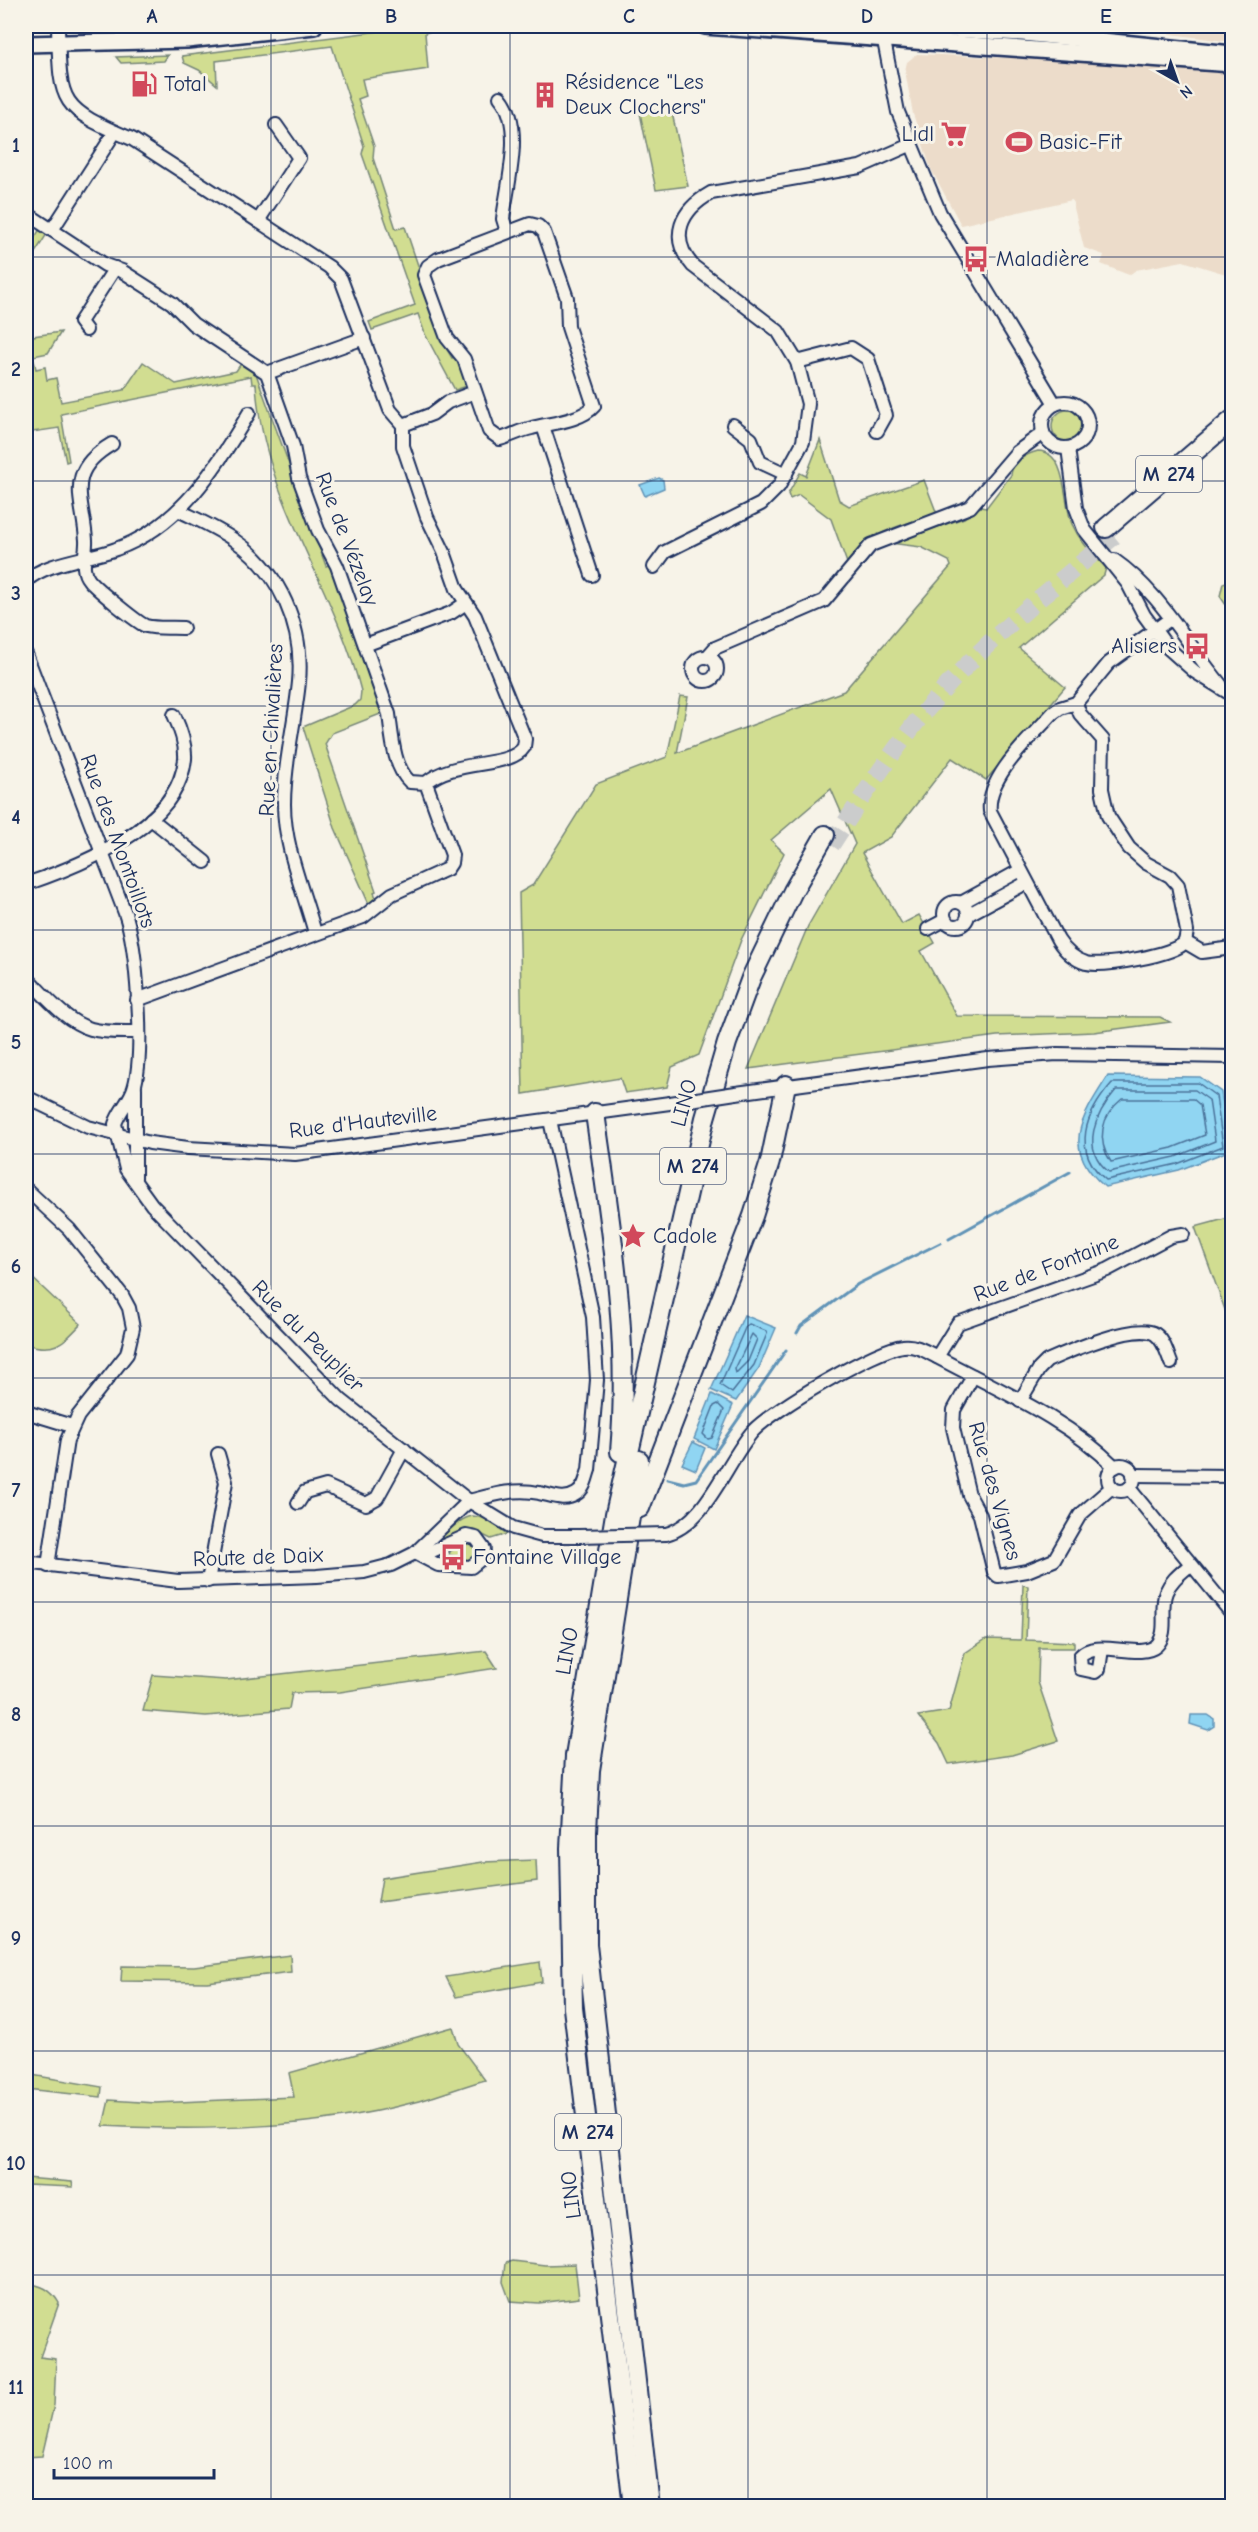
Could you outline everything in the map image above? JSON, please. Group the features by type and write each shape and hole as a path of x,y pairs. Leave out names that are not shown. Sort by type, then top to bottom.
{"highway":[{"name":"M 274","path":"1233,420 1110,532 1233,435"},
{"name":"LINO","path":"633,2506 573,2008 569,1909 575,1756 615,1514 697,1150 724,1052 764,949 828,840 774,952 750,1012 719,1105 639,1458 592,1760 587,1832 587,1945 650,2506"},
{"path":"625,1554 649,1481 753,1216 770,1162 786,1085"},
{"path":"595,1113 622,1321 624,1382 615,1514"}],"main road":[{"path":"26,44 187,40 314,26"},
{"path":"705,26 1023,33 1233,54"},
{"path":"887,31 1045,49 1233,64"}],"street":[{"path":"58,26 64,97 73,108 132,139 339,275 390,410 403,425 403,446 427,518 444,552 457,589 492,655 525,739 524,747 516,755 497,762 465,765 440,772 426,783 451,851 451,863 443,871 392,894 363,917 137,1000"},
{"path":"887,31 898,112 940,213 1055,404"},
{"path":"500,97 509,108 514,128 502,219 507,232"},
{"path":"258,221 300,158 276,125"},
{"path":"52,230 115,132"},
{"path":"654,567 665,552 761,504 779,486 803,442 808,404 797,362 778,331 693,266 684,255 679,240 680,228 687,214 696,201 711,193 860,167 910,145"},
{"path":"26,213 172,303 193,324 267,374 364,338"},
{"path":"530,224 544,231 567,298 568,327 594,405 587,411 504,438 493,436 464,359 447,338 424,275 428,266 507,232 530,224"},
{"path":"86,330 80,322 115,268"},
{"path":"797,362 851,348 868,359 886,415 877,431"},
{"name":"Rue de Vézelay","path":"267,374 293,446 299,478 318,530 336,563 389,714 390,737 405,775 412,783 426,783"},
{"path":"403,425 432,414 448,402 475,392"},
{"path":"1070,402 1077,406 1087,418 1088,426 1082,440 1068,448 1053,445 1043,433 1042,420 1055,404 1070,402"},
{"path":"26,581 45,570 118,549 136,540 178,510 209,477 249,413"},
{"path":"732,425 751,439 760,462 786,474"},
{"path":"543,426 592,575"},
{"path":"707,657 715,648 824,601 871,545 970,507 1017,452 1043,433"},
{"path":"112,444 88,463 81,481 78,498 86,542 83,559 88,580 137,621 149,627 183,628"},
{"path":"1068,448 1076,508 1084,529 1128,584 1153,631 1184,663 1212,684 1229,692"},
{"name":"Rue en Chivalières","path":"178,510 228,536 252,554 275,582 295,624 299,651 299,679 285,783 284,815 315,933"},
{"path":"1103,552 1138,578 1229,692"},
{"path":"365,645 451,612 466,603"},
{"path":"1076,703 1080,714 1103,740 1102,789 1114,828 1138,857 1170,876 1178,885 1187,931 1185,942 1178,949 1167,953 1101,964 1084,962 1064,949 991,817 990,794 1003,772 1056,710 1076,703 1109,663 1170,619"},
{"name":"Rue des Montoillots","path":"26,654 132,936 138,1032 135,1139"},
{"path":"26,884 102,852 134,834 151,819 168,798 183,768 184,745 174,715"},
{"path":"151,819 205,862"},
{"path":"1019,871 961,903 948,905 944,912 945,920 951,925 959,926 966,922 969,914 1026,883"},
{"path":"961,903 969,914"},
{"path":"928,929 945,920"},
{"path":"1185,942 1202,952 1233,948"},
{"path":"26,980 68,1016 86,1028 99,1031 138,1032"},
{"name":"Rue d'Hauteville","path":"26,1097 88,1127 135,1139 188,1148 295,1154 988,1059 1057,1054 1233,1057"},
{"name":"Rue des Montoillots","path":"117,1135 116,1120 135,1086"},
{"path":"469,1501 498,1493 523,1491 569,1497 578,1494 584,1486 589,1470 597,1350 593,1317 550,1120"},
{"name":"Rue du Peuplier","path":"117,1135 126,1169 163,1218 341,1400 469,1501"},
{"path":"135,1139 135,1182"},
{"path":"26,1189 69,1229 122,1295 131,1315 133,1335 127,1354 72,1426 64,1457 48,1566"},
{"name":"Rue de Fontaine","path":"938,1357 958,1323 1107,1270 1170,1236 1183,1234"},
{"path":"1020,1401 1047,1360 1131,1332 1154,1333 1161,1340 1170,1363"},
{"path":"469,1501 513,1528 542,1536 666,1534 680,1528 693,1517 753,1432 777,1411 846,1371 903,1346 915,1347 1020,1401 1083,1438 1115,1467 1126,1467 1131,1482 1190,1565 1233,1614"},
{"name":"Rue des Vignes","path":"973,1376 954,1410 953,1428 969,1495 980,1515 994,1572 998,1576 1027,1572 1054,1560 1080,1515 1112,1487"},
{"path":"26,1412 72,1426"},
{"path":"298,1503 305,1492 326,1486 366,1504 376,1498 404,1449"},
{"path":"208,1581 226,1482 218,1454"},
{"path":"1115,1467 1108,1478 1112,1487 1122,1491 1131,1482 1233,1476"},
{"name":"Route de Daix","path":"26,1562 178,1581 364,1572 391,1565 415,1553 469,1501"},
{"path":"466,1536 476,1538 484,1549 480,1562 465,1569 438,1565 415,1553 432,1551 466,1536"},
{"path":"1102,1649 1148,1649 1156,1646 1162,1634 1165,1593 1172,1580 1190,1565"}],"shaded area":[{"path":"1110,26 1232,26 1232,42"},
{"path":"917,54 1035,59 1232,73 1232,304 1229,275 1183,261 1136,270 1129,275 1101,264 1104,255 1084,248 1072,200 961,225 931,169 913,114 905,71 907,62"}],"green space":[{"path":"420,26 448,26 425,33 428,69 362,79 366,96 358,99 374,146 373,158 396,229 405,227 446,348 452,358 460,355 467,386 455,390 425,334 418,314 372,330 369,322 415,305 362,154 364,146 332,46 216,61 217,85 199,70 184,63 182,56"},
{"path":"168,55 164,61 121,63 116,57"},
{"path":"671,108 688,186 656,190 640,113"},
{"path":"40,229 47,234 26,267 26,251"},
{"path":"61,332 48,353 33,356 36,369 45,367 47,380 56,378 61,402 124,390 143,362 176,384 236,371 242,362 255,371 326,566 331,564 383,713 332,733 325,744 376,891 374,892 377,902 369,904 335,828 303,727 355,705 360,700 361,691 334,614 285,503 271,465 261,425 256,384 252,384 251,376 61,414 69,461 66,462 59,428 26,433 26,337"},
{"path":"1068,410 1079,415 1084,426 1079,437 1068,442 1057,437 1052,426 1057,415"},
{"path":"820,440 839,500 849,506 924,480 937,514 888,530 868,542 847,563 831,519 799,495 790,499 788,494 800,473 806,476"},
{"path":"1038,451 1048,454 1055,460 1063,480 1072,524 1083,542 1106,568 1104,575 1019,648 1065,687 986,780 952,758 891,837 862,853 902,924 919,915 935,943 921,951 957,1016 1160,1017 1170,1022 1094,1032 997,1036 748,1069 808,926 855,844 831,789 771,840 784,853 741,940 699,1055 672,1067 667,1087 625,1093 620,1078 523,1094 519,893 533,885 596,784 667,757 680,696 688,697 677,753 844,691 951,566 949,561 921,547 890,543 964,518 980,507 986,508 1011,475 1017,462 1024,456"},
{"path":"1232,580 1232,614 1220,596 1223,583"},
{"path":"1232,1217 1232,1329 1195,1227"},
{"path":"26,1272 81,1324 57,1345 36,1347 26,1344"},
{"path":"473,1516 484,1518 507,1534 491,1539 473,1530 444,1540 442,1537 456,1524"},
{"path":"470,1541 477,1546 479,1555 472,1561 455,1560 456,1556 449,1555 451,1548"},
{"path":"1023,1585 1028,1586 1026,1640 1074,1642 1074,1648 1039,1648 1038,1682 1058,1741 1012,1755 949,1764 939,1743 918,1716 949,1711 965,1653 986,1639 1021,1640"},
{"path":"486,1651 497,1668 340,1692 292,1693 289,1709 206,1716 143,1711 153,1675 226,1680"},
{"path":"536,1860 537,1881 378,1902 382,1878 483,1862"},
{"path":"290,1955 291,1972 207,1982 121,1981 122,1966 194,1967"},
{"path":"540,1962 542,1982 456,1997 446,1977"},
{"path":"453,2027 458,2044 485,2080 420,2101 374,2112 297,2123 219,2128 103,2126 109,2100 156,2103 294,2097 289,2073"},
{"path":"26,2074 102,2087 101,2097 26,2089"},
{"path":"26,2178 72,2182 73,2187 26,2185"},
{"path":"512,2261 545,2265 575,2264 579,2298 539,2303 510,2301 503,2282 505,2263"},
{"path":"26,2283 45,2288 59,2303 40,2357 56,2359 54,2405 42,2456 26,2457"}],"water":[{"path":"659,478 663,480 664,488 645,496 640,485"},
{"path":"1108,1076 1200,1077 1221,1092 1231,1150 1179,1170 1105,1187 1091,1173 1079,1146 1083,1119"},
{"path":"744,1315 776,1328 759,1368 736,1401 711,1390"},
{"path":"712,1394 733,1405 714,1449 694,1439"},
{"path":"693,1442 705,1448 696,1470 682,1464"},
{"path":"1191,1715 1208,1715 1214,1719 1214,1726 1208,1730 1190,1724"}],"waterway":[{"path":"949,1239 1070,1172"},
{"path":"797,1333 801,1326 858,1284 940,1243"},
{"path":"668,1479 684,1483 696,1480 786,1350"}],"tunnel":[{"path":"831,845 900,743 947,686 1007,627 1114,536"}],"place":[{"name":"Total","path":"144,84"},
{"name":"Résidence \"Les Deux Clochers\"","path":"545,95"},
{"name":"Lidl","path":"954,134"},
{"name":"Basic-Fit","path":"1019,142"},
{"name":"Maladière","path":"976,259"},
{"name":"Alisiers","path":"1197,646"},
{"name":"Cadole","path":"633,1236"},
{"name":"Fontaine Village","path":"453,1557"}]}
